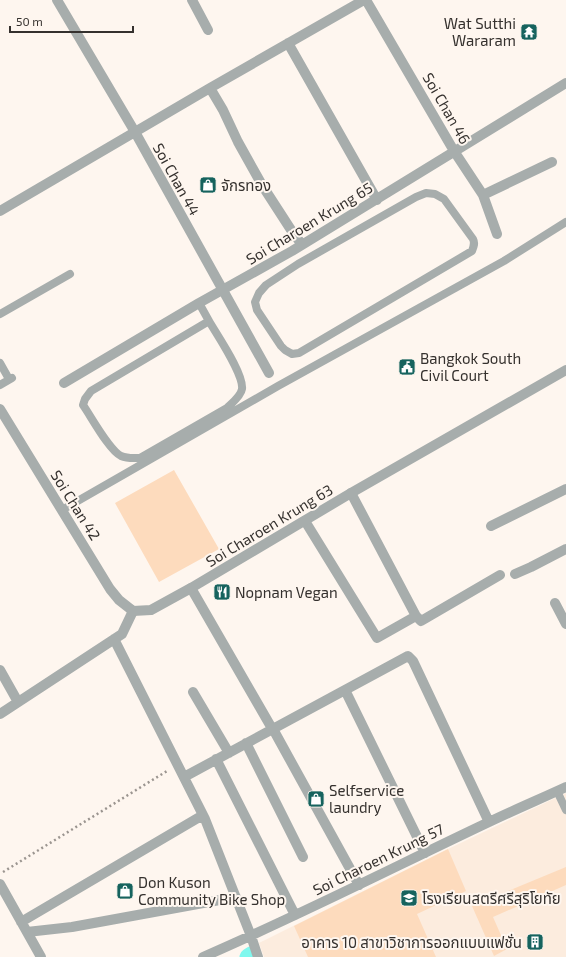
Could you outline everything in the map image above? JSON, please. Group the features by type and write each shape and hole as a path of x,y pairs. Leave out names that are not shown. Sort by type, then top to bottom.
{"street":[{"name":"Soi Chan 44","path":"57,0 135,132 222,291 269,373"},
{"path":"192,0 208,30"},
{"path":"0,211 210,88 365,0"},
{"name":"Soi Chan 46","path":"365,0 454,151 483,195 497,234"},
{"path":"288,44 377,200"},
{"name":"Soi Charoen Krung 65","path":"64,383 199,303 292,251 566,83"},
{"path":"210,88 262,185 295,236 302,244"},
{"path":"483,195 552,162"},
{"name":"Soi Charoen Krung 63","path":"133,611 151,610 191,588 352,493 566,370"},
{"name":"Soi Chan 42","path":"0,409 110,589 119,600 133,611"},
{"path":"491,526 566,489"},
{"path":"352,493 416,616 421,621 500,575"},
{"path":"305,521 377,638 416,616"},
{"path":"515,574 531,568 566,549"},
{"path":"191,588 359,885"},
{"path":"556,603 566,624"},
{"path":"0,714 122,634 133,611"},
{"path":"114,639 203,815 258,957"},
{"path":"184,777 229,753 271,727 408,656 413,661 489,822"},
{"path":"0,670 18,702"},
{"path":"345,690 425,853"},
{"path":"193,692 229,753"},
{"path":"246,743 303,857"},
{"path":"216,760 295,915"},
{"name":"Soi Charoen Krung 57","path":"203,957 251,936 561,789"},
{"path":"21,922 203,815"},
{"path":"0,884 41,957"},
{"path":"27,932 72,927 236,897"}],"lane":[{"path":"426,193 435,194 444,199 474,242 474,247 472,250 299,353 292,354 281,346 257,310 255,302 259,293 266,285 298,264 416,197 426,193"},
{"path":"62,510 278,386 504,261 566,222"},
{"path":"292,251 298,264"},
{"path":"0,314 70,274"},
{"path":"199,303 241,377 242,390 236,400 227,408 140,458 120,456 111,447 83,405 85,399 91,391 209,321"},
{"path":"0,363 11,378 0,385"},
{"path":"561,789 566,810"}],"path":[{"path":"0,874 178,765"}],"shaded area":[{"path":"174,470 219,549 159,582 115,503"},
{"path":"566,793 566,957 264,957 259,943 448,849"},
{"name":"โรงเรียนสตรีศรีสุริโยทัย","path":"448,849 466,891 417,914 436,957 308,957 294,926"},
{"path":"566,867 566,885 493,917 507,949 494,956 472,906"}],"waterway":[{"path":"248,957 251,955 251,957"}],"place":[{"name":"Wat Sutthi Wararam","path":"529,32"},
{"name":"จักรทอง","path":"208,185"},
{"name":"Bangkok South Civil Court","path":"407,367"},
{"name":"Nopnam Vegan","path":"222,592"},
{"name":"Selfservice laundry","path":"316,799"},
{"name":"Don Kuson Community Bike Shop","path":"125,891"},
{"name":"โรงเรียนสตรีศรีสุริโยทัย","path":"409,898"},
{"name":"อาคาร 10 สาขาวิชาการออกแบบแฟชั่น","path":"535,942"}]}
